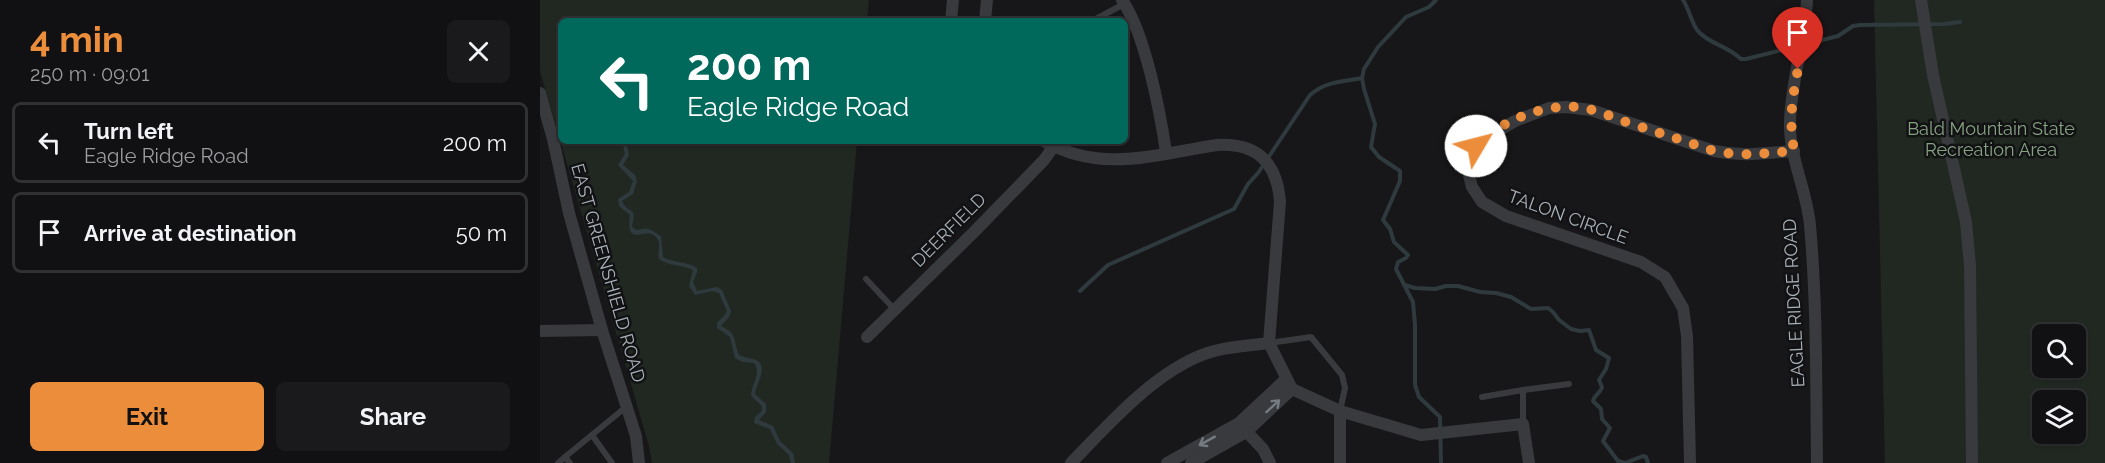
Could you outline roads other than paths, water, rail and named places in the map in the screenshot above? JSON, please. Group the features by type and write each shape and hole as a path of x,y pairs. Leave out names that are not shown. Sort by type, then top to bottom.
{"street":[{"path":"951,18 953,0"},
{"path":"985,18 987,0"},
{"name":"EAGLE RIDGE ROAD","path":"1807,0 1790,125 1810,223 1816,350 1817,463"},
{"path":"1921,0 1936,87 1966,222 1970,266 1972,463"},
{"path":"1123,2 1143,46 1162,125 1166,152"},
{"name":"EAST GREENSHIELD ROAD","path":"540,93 545,128 602,330 636,436 639,463"},
{"name":"TALON CIRCLE","path":"1690,463 1687,347 1683,308 1665,278 1641,262 1506,216 1482,202 1472,187 1469,175 1471,156 1476,146 1497,130 1535,113 1550,108 1566,107 1592,110 1732,155 1751,156 1794,151"},
{"path":"1049,144 1075,155 1099,160 1116,160 1231,144 1245,147 1261,155 1272,169 1278,184 1280,202 1269,343 1289,384 1340,411 1421,435 1523,423 1529,463"},
{"name":"DEERFIELD","path":"867,337 1044,160 1049,144"},
{"path":"540,331 602,330"},
{"path":"1077,461 1124,411 1169,373 1198,356 1231,348 1269,343"},
{"path":"1191,463 1242,428 1289,384"},
{"path":"1340,411 1340,463"},
{"path":"1167,463 1242,428"},
{"path":"1242,428 1263,449 1270,463"}],"lane":[{"path":"1097,18 1123,2"},
{"path":"866,279 895,310"},
{"path":"1269,343 1311,337 1342,375 1345,388 1340,411"},
{"path":"1482,397 1569,384"},
{"path":"1523,390 1523,423"},
{"path":"558,463 567,460 626,406"},
{"path":"592,435 612,463"}],"waterway":[{"path":"1436,0 1429,7 1406,17 1378,47 1364,69 1362,78 1375,124 1371,147 1379,157 1400,171 1400,181 1383,220 1390,229 1394,242 1408,255 1398,262 1396,269 1413,302 1415,385 1419,397 1440,417 1441,463"},
{"path":"1683,0 1697,30 1741,59 1838,36 1853,26 1960,22"},
{"path":"1080,291 1108,265 1234,209 1248,184 1258,173 1310,95 1328,85 1362,78"},
{"path":"1405,285 1435,289 1458,286 1480,292 1496,293 1511,297 1531,309 1548,308 1571,329 1589,330 1596,350 1609,358 1606,369 1599,380 1602,387 1593,401 1601,409 1602,419 1610,428 1603,441 1618,461 1625,463"},
{"path":"1625,463 1643,456 1646,457 1648,463"}],"park label":[{"name":"Bald Mountain State Recreation Area","path":"1991,139"}]}
